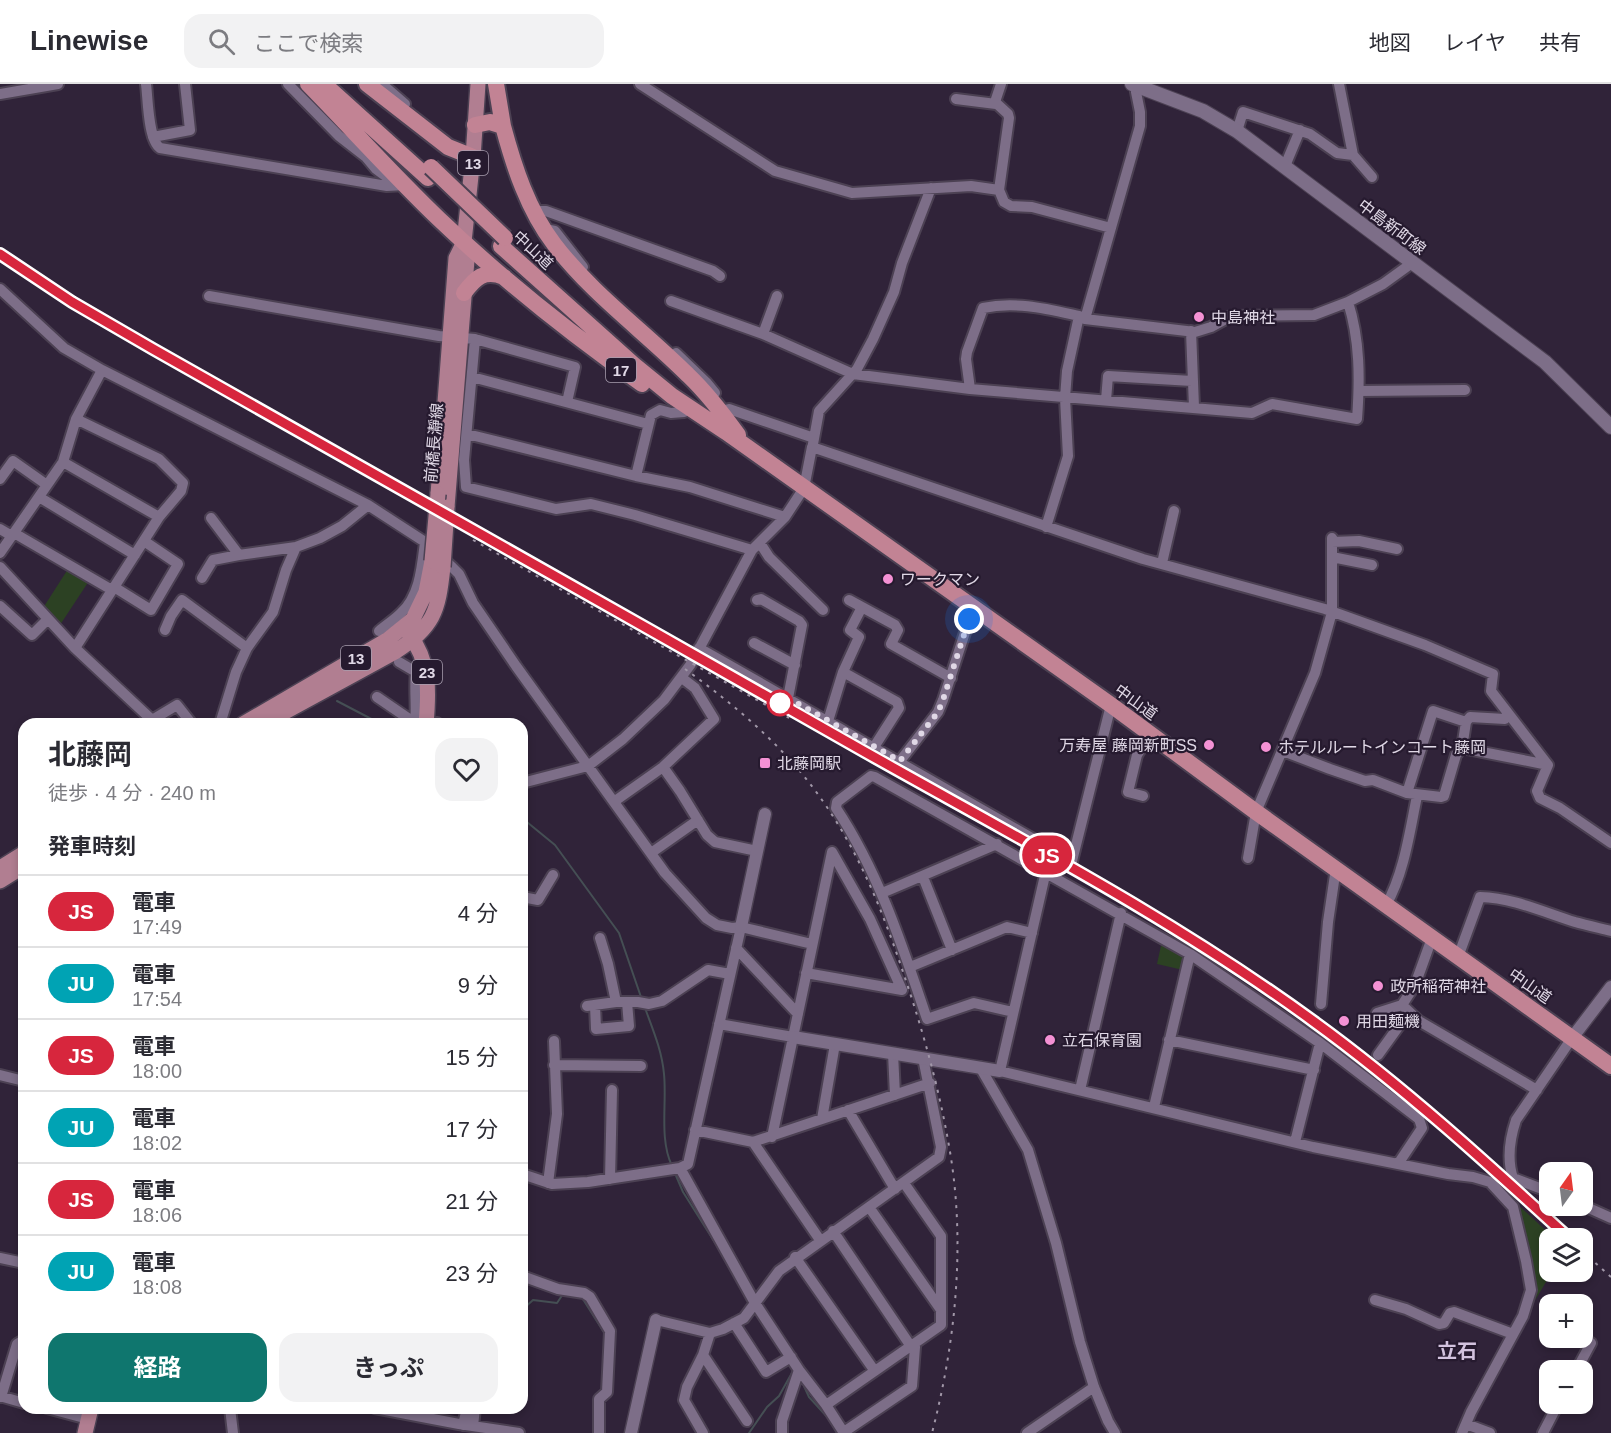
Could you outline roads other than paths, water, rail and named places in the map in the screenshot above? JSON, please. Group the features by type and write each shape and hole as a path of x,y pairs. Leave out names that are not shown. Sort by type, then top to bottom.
{"highway":[{"name":"17","path":"309,84 401,185 504,278 609,361 684,412 747,448"},
{"name":"中山道","path":"324,84 429,172"},
{"name":"中山道","path":"340,84 503,242 634,365 672,396 1110,705 1611,1066"},
{"path":"367,84 448,147 473,158"},
{"path":"496,84 503,126 526,197 544,229 618,313 688,374 721,411 747,448"},
{"path":"475,125 490,122 503,126"},
{"path":"464,293 473,280 484,274 496,274 504,278"}],"main road":[{"name":"前橋長瀞線","path":"437,564 447,507 462,337 467,260 464,242 478,84"},
{"name":"中島新町線","path":"1135,85 1203,111 1238,131 1545,362 1611,427"},
{"name":"前橋長瀞線","path":"414,640 426,628 436,608 438,494 462,337 456,258 464,242"},
{"name":"13","path":"253,718 387,640 413,619 423,602 437,564"},
{"name":"23","path":"404,626 414,640 427,670 426,718"},
{"name":"13","path":"274,718 414,640"},
{"path":"0,868 18,857"},
{"path":"0,881 18,870"}],"street":[{"path":"0,94 58,84"},
{"path":"146,84 153,136 156,146 160,148 387,186 401,185"},
{"path":"153,136 190,130 185,84"},
{"path":"288,84 339,136 366,157 376,169 401,185"},
{"path":"382,84 442,135"},
{"path":"640,84 775,171 852,193 971,186 999,190"},
{"path":"996,104 1000,84"},
{"path":"1339,84 1353,155 1372,177"},
{"path":"1046,527 1068,456 1065,398 1067,371 1140,126 1135,85"},
{"path":"956,99 996,104 1008,114 999,190 1004,202 1011,207 1032,207 1111,228"},
{"path":"1238,131 1243,111 1311,134 1337,153 1353,155"},
{"path":"1285,165 1300,130"},
{"path":"528,781 588,766 623,739 664,700 682,678 756,547 784,516 804,488 819,411 853,374 873,339 894,292 902,263 931,188"},
{"path":"534,211 546,211 713,271 720,276"},
{"path":"970,389 967,352 983,308 1010,305 1036,306 1082,318 1195,332 1232,316 1314,315 1348,302 1383,284 1412,263"},
{"path":"0,289 64,348 102,370 368,505 425,542 459,574 473,603 588,766 665,873 706,918 724,926 741,927 812,944"},
{"path":"209,296 439,336 462,337 575,367 567,402"},
{"path":"763,334 777,296"},
{"path":"671,301 763,334 853,374 970,389 1252,413 1272,404 1357,418 1359,391 1355,325 1348,302"},
{"path":"1191,331 1194,407"},
{"path":"462,337 472,378 464,460 466,487 556,509 591,504 756,547 823,609"},
{"path":"0,553 63,462 76,419 102,370"},
{"path":"1106,400 1108,376 1192,381"},
{"path":"472,378 648,424"},
{"path":"1359,391 1465,390"},
{"path":"721,411 729,409 740,412 813,443 1046,527 1143,559 1332,612 1425,645 1493,674 1491,691 1548,765"},
{"path":"636,476 651,415 656,411 684,412"},
{"path":"75,648 159,517 181,491 183,483 159,459 76,419"},
{"path":"467,434 690,487 784,516"},
{"path":"0,479 13,462 47,485"},
{"path":"63,462 159,517"},
{"path":"39,497 135,555"},
{"path":"202,578 213,560 296,547 342,526 368,505"},
{"path":"1162,563 1174,511"},
{"path":"211,518 239,555"},
{"path":"0,529 151,610 178,564 144,541"},
{"path":"1248,858 1256,812 1315,673 1332,612 1332,540 1359,541 1397,549"},
{"path":"379,631 403,612 415,593 422,570 425,542"},
{"path":"222,718 236,672 247,648 273,612 296,547"},
{"path":"1332,557 1372,565"},
{"path":"2,575 150,718"},
{"path":"757,600 761,599 802,625 788,698"},
{"path":"165,630 182,600 247,648"},
{"path":"849,600 895,625 898,630 891,644 951,678"},
{"path":"0,606 32,635 48,619"},
{"path":"828,721 843,672 859,637 850,630 862,607"},
{"path":"900,761 938,712 973,608"},
{"path":"754,643 795,665"},
{"path":"699,648 1072,861 1110,705"},
{"path":"399,662 416,672 414,691 417,706 423,718"},
{"path":"843,672 897,702 899,708 874,747"},
{"path":"615,801 663,767 714,719 695,688 682,678"},
{"path":"377,697 415,718"},
{"path":"155,718 177,705 187,718"},
{"path":"1386,904 1391,896 1407,843 1412,794 1433,711 1466,722"},
{"path":"1283,751 1365,781 1374,780 1412,794 1444,796 1456,755 1462,748 1466,722 1470,717 1505,719 1508,714"},
{"path":"1143,796 1128,792 1137,755 1150,734"},
{"path":"1462,748 1548,765"},
{"path":"1548,765 1537,791 1540,798 1560,808 1611,843"},
{"path":"663,767 681,791 706,835 715,842 757,851"},
{"path":"1013,1012 974,1003 927,1019 882,893 852,833 836,807 837,802 871,776 1121,913 1190,954 1320,1042 1419,1119 1422,1128 1398,1164"},
{"path":"528,1176 548,1183 588,1182 680,1168 688,1164 765,814"},
{"path":"651,853 698,820"},
{"path":"882,893 997,844"},
{"path":"772,1137 812,944 832,852 870,919 902,990 806,973"},
{"path":"1321,1004 1328,922 1336,868"},
{"path":"1000,1071 1046,872"},
{"path":"528,898 538,900 553,875"},
{"path":"923,877 952,950"},
{"path":"1458,957 1480,897 1495,897 1524,904 1611,931"},
{"path":"1080,1090 1121,913"},
{"path":"910,968 1007,927 1032,933"},
{"path":"600,938 608,964 621,1002 629,1026 596,1029 591,1005 621,1002 648,1004 662,1001 708,970 730,974"},
{"path":"1378,1055 1405,1008 1432,938"},
{"path":"736,948 798,1014"},
{"path":"1154,1107 1190,954"},
{"path":"1513,1178 1510,1169 1513,1127 1516,1120 1572,1038 1611,987"},
{"path":"1377,1013 1405,1008"},
{"path":"1405,1008 1419,1021 1537,1090"},
{"path":"719,1024 1000,1071 1295,1142 1490,1182 1513,1207 1531,1290 1523,1316 1464,1428 1490,1433"},
{"path":"1169,1040 1314,1070"},
{"path":"548,1183 556,1114 554,1041"},
{"path":"1295,1142 1320,1042"},
{"path":"822,1119 835,1044"},
{"path":"893,1053 894,1095"},
{"path":"631,1433 656,1320 710,1333 744,1318 778,1271 900,1186 941,1153 930,1083 923,1058"},
{"path":"554,1065 641,1066"},
{"path":"980,1067 1028,1150 1056,1243 1080,1342 1108,1421 1115,1433"},
{"path":"0,1075 18,1080"},
{"path":"695,1130 753,1142 930,1083"},
{"path":"610,1179 612,1090"},
{"path":"826,1405 941,1325 941,1236 900,1186 848,1110"},
{"path":"753,1142 820,1240"},
{"path":"680,1168 756,1303 799,1370 844,1432 912,1386 915,1347 910,1345 833,1231"},
{"path":"1499,1191 1513,1178"},
{"path":"1513,1178 1539,1188"},
{"path":"869,1208 941,1311"},
{"path":"1593,1210 1611,1218"},
{"path":"795,1257 874,1370"},
{"path":"0,1258 18,1262"},
{"path":"528,1278 558,1289 584,1293 590,1297 610,1331 607,1392 599,1399 599,1433"},
{"path":"1375,1300 1406,1309 1440,1324 1444,1323 1450,1313 1454,1312 1513,1334"},
{"path":"734,1323 766,1372 791,1357"},
{"path":"703,1433 684,1400 687,1387 703,1355 710,1333"},
{"path":"18,1343 0,1396 18,1401"},
{"path":"703,1355 747,1421"},
{"path":"782,1433 782,1421 799,1370"},
{"path":"1027,1433 1095,1386"},
{"path":"68,1414 88,1420"},
{"path":"231,1414 233,1433"},
{"path":"402,1414 462,1427 519,1433"},
{"path":"462,1427 471,1414"},
{"path":"1543,1433 1553,1414"}],"waterway":[{"path":"337,701 370,718"},
{"path":"528,823 555,845 619,933 642,1000"},
{"path":"645,1008 663,1065 665,1133 672,1166"},
{"path":"674,1171 683,1192 719,1249"},
{"path":"528,1305 533,1300 557,1303 563,1294"},
{"path":"581,1296 605,1334"},
{"path":"749,1433 767,1407 779,1396 793,1371"},
{"path":"803,1384 809,1397 830,1420"},
{"path":"834,1427 837,1433"}],"railway":[{"path":"0,254 72,302 153,349 696,655 1207,949 1310,1019 1409,1095 1558,1228"},
{"path":"473,540 789,718"},
{"path":"685,669 759,728 808,781 836,820 869,884 888,929 911,996 930,1060 945,1124 957,1218 956,1290 952,1326 932,1433"},
{"path":"1593,1261 1611,1277"}],"train":[{"name":"JS","path":"0,254 72,302 153,349 1156,918 1259,984 1360,1056 1457,1136 1558,1228"}],"place":[{"name":"中島神社","path":"1199,317"},
{"name":"ワークマン","path":"888,579"},
{"name":"万寿屋 藤岡新町SS","path":"1209,745"},
{"name":"ホテルルートインコート藤岡","path":"1266,747"},
{"name":"北藤岡駅","path":"765,763"},
{"name":"政所稲荷神社","path":"1378,986"},
{"name":"用田麺機","path":"1344,1021"},
{"name":"立石保育園","path":"1050,1040"}],"district":[{"name":"立石","path":"1457,1351"}]}
